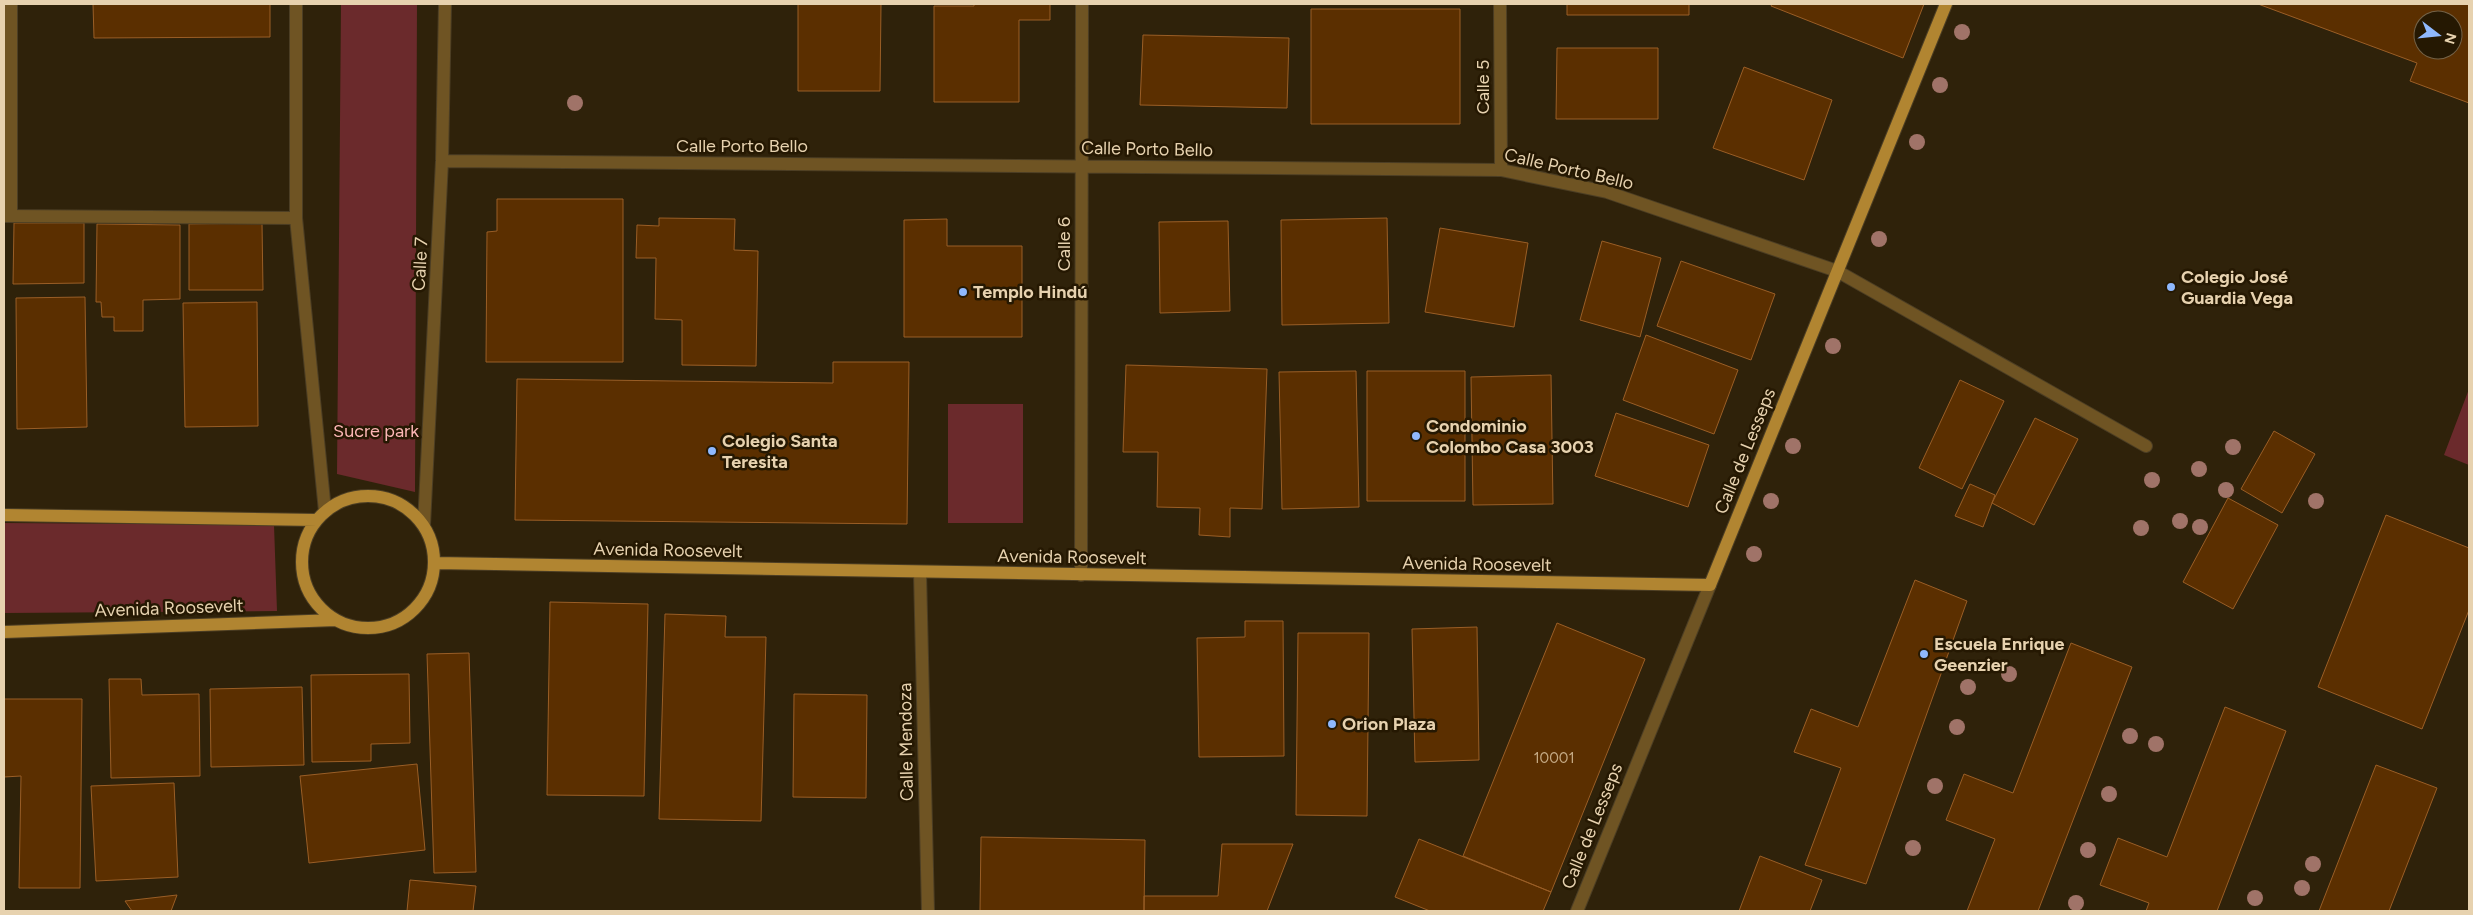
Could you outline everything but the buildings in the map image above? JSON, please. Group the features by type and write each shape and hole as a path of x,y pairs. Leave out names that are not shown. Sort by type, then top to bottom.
{"main road":[{"name":"Calle de Lesseps","path":"1710,585 1946,4"},
{"path":"367,495 389,498 409,508 424,525 433,543 435,563 432,582 423,600 410,614 393,624 374,628 355,627 336,620 321,609 310,593 304,575 302,556 307,537 321,516 344,499 367,495"},
{"path":"4,515 321,516"},
{"name":"Avenida Roosevelt","path":"435,563 920,573 1710,585"},
{"name":"Avenida Roosevelt","path":"4,632 336,620"}],"street":[{"path":"11,4 7,216 296,218"},
{"path":"296,4 296,218 321,516"},
{"name":"Calle 7","path":"424,525 442,162 445,4"},
{"name":"Calle 6","path":"1081,575 1082,4"},
{"name":"Calle 5","path":"1500,4 1500,170"},
{"name":"Calle Porto Bello","path":"442,162 1082,165 1500,170 1607,192 1837,271 2146,446"},
{"name":"Calle Mendoza","path":"920,573 928,911"},
{"name":"Calle de Lesseps","path":"1577,911 1710,585"}],"green space":[{"name":"Sucre park","path":"341,4 417,4 415,492 337,474"},
{"path":"2469,389 2469,465 2444,455"},
{"path":"948,404 1023,404 1023,523 948,523"},
{"path":"4,523 274,525 277,611 4,613"}],"place":[{"name":"Colegio José Guardia Vega","path":"2171,287"},
{"name":"Templo Hindú","path":"963,292"},
{"name":"Condominio Colombo Casa 3003","path":"1416,436"},
{"name":"Colegio Santa Teresita","path":"712,451"},
{"name":"Escuela Enrique Geenzier","path":"1924,654"},
{"name":"Orion Plaza","path":"1332,724"}]}
